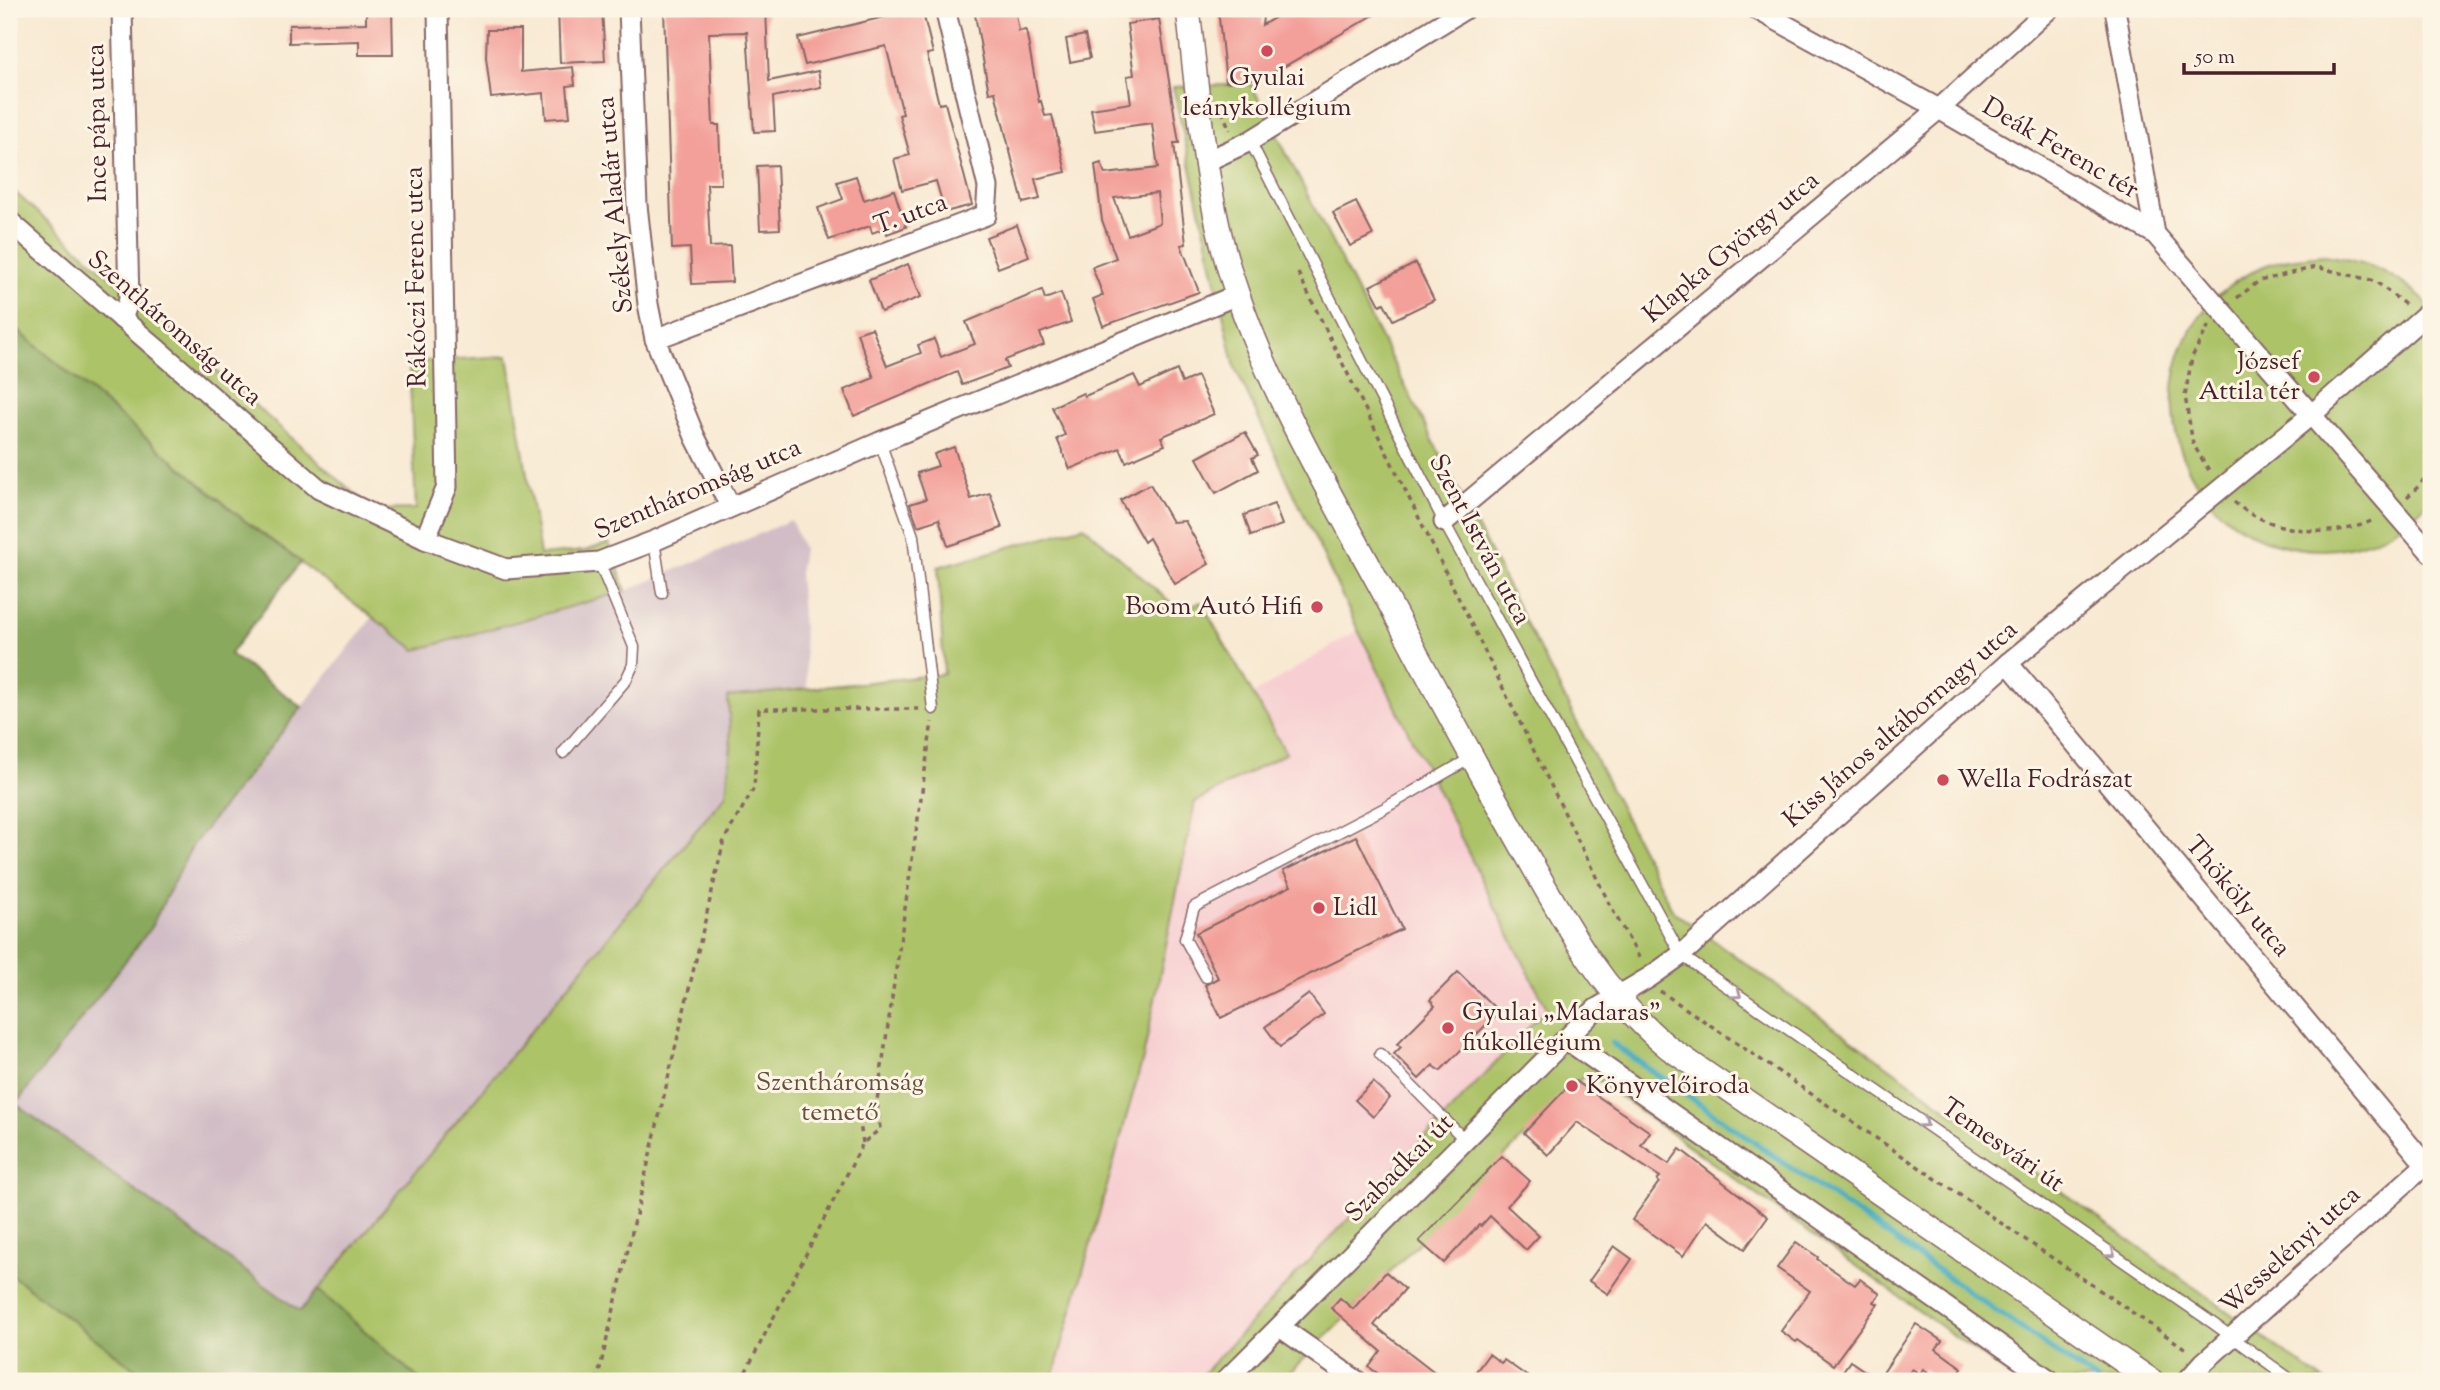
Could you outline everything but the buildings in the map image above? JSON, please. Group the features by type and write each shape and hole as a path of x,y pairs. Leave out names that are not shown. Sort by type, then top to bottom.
{"street":[{"name":"Ince pápa utca","path":"122,9 129,300 122,319"},
{"name":"Rákóczi Ferenc utca","path":"425,539 447,487 438,9"},
{"name":"Székely Aladár utca","path":"629,9 637,205 655,338 695,437 730,506"},
{"name":"T. utca","path":"655,338 986,215 988,187 946,9"},
{"path":"1188,9 1205,162 1215,213 1237,295 1274,384 1472,758 1546,890 1595,969 1616,998 1647,1031 1669,1048 2152,1381"},
{"path":"1205,162 1243,145 1465,9"},
{"name":"Deák Ferenc tér","path":"1755,9 1939,109 2155,233 2311,415"},
{"name":"Klapka György utca","path":"1444,522 1939,109 2049,9"},
{"name":"Deák Ferenc tér","path":"2115,9 2155,233"},
{"name":"Szentháromság utca","path":"9,222 319,489 425,539 506,569 599,562 654,541 880,442 1237,295"},
{"path":"2427,314 2311,415 2431,553"},
{"name":"Kiss János altábornagy utca","path":"1616,998 1681,955 2008,663 2311,415"},
{"name":"Thököly utca","path":"2008,663 2429,1163"},
{"name":"Szabadkai út","path":"1224,1381 1596,1009 1616,998"},
{"path":"1567,1040 2051,1381"},
{"name":"Wesselényi utca","path":"2187,1381 2204,1362 2429,1163"},
{"path":"1280,1327 1357,1381"}],"lane":[{"name":"Szent István utca","path":"1243,145 1444,522 1681,955"},
{"path":"880,442 913,536 933,709"},
{"path":"654,541 662,593"},
{"path":"563,753 626,680 633,665 634,648 599,562"},
{"path":"1206,977 1185,939 1194,907 1383,809 1472,758"},
{"name":"Temesvári út","path":"1681,955 2293,1381"},
{"path":"1380,1055 1465,1140"}],"path":[{"path":"1219,103 1243,145"},
{"path":"1298,272 1612,909 1661,993 2232,1381"},
{"path":"597,1381 724,840 754,788 759,709 933,709 931,741 877,1101 880,1129 863,1143 741,1381"},
{"path":"863,1143 859,1116 877,1101"}],"shaded area":[{"path":"791,520 803,549 799,573 807,687 728,697 731,746 726,794 300,1311 16,1104 150,929 192,846 372,618 416,650 626,591"},
{"path":"1358,630 1547,1008 1196,1381 1052,1381 1143,1058 1195,802 1285,753 1254,694"}],"green space":[{"path":"1251,84 1673,911 2324,1381 2017,1381 1587,1073 1282,1381 1196,1381 1547,1008 1358,630 1235,368 1173,87"},
{"path":"9,187 373,510 416,509 409,362 508,356 540,555 584,551 609,543 626,591 416,650 245,521 9,323"},
{"path":"2324,255 2356,261 2382,271 2407,286 2431,307 2431,498 2409,519 2383,536 2354,546 2324,550 2269,541 2225,516 2194,479 2176,434 2173,386 2186,340 2215,298 2262,267 2293,258"},
{"path":"9,323 245,521 301,562 230,654 302,707 192,846 150,929 16,1104 300,1311 318,1290 421,1381 151,1381 9,1273"},
{"name":"Szentháromság temető","path":"1084,526 1180,611 1201,602 1286,753 1195,802 1143,1058 1052,1381 421,1381 318,1290 726,794 731,746 728,697 944,674 938,567"},
{"path":"9,1273 151,1381 9,1381"}],"waterway":[{"path":"1612,1043 2097,1381"}],"place":[{"name":"Gyulai leánykollégium","path":"1267,51"},
{"name":"József Attila tér","path":"2314,377"},
{"name":"Boom Autó Hifi","path":"1317,607"},
{"name":"Wella Fodrászat","path":"1943,780"},
{"name":"Lidl","path":"1319,908"},
{"name":"Gyulai „Madaras” fiúkollégium","path":"1448,1028"},
{"name":"Könyvelőiroda","path":"1572,1086"}]}
